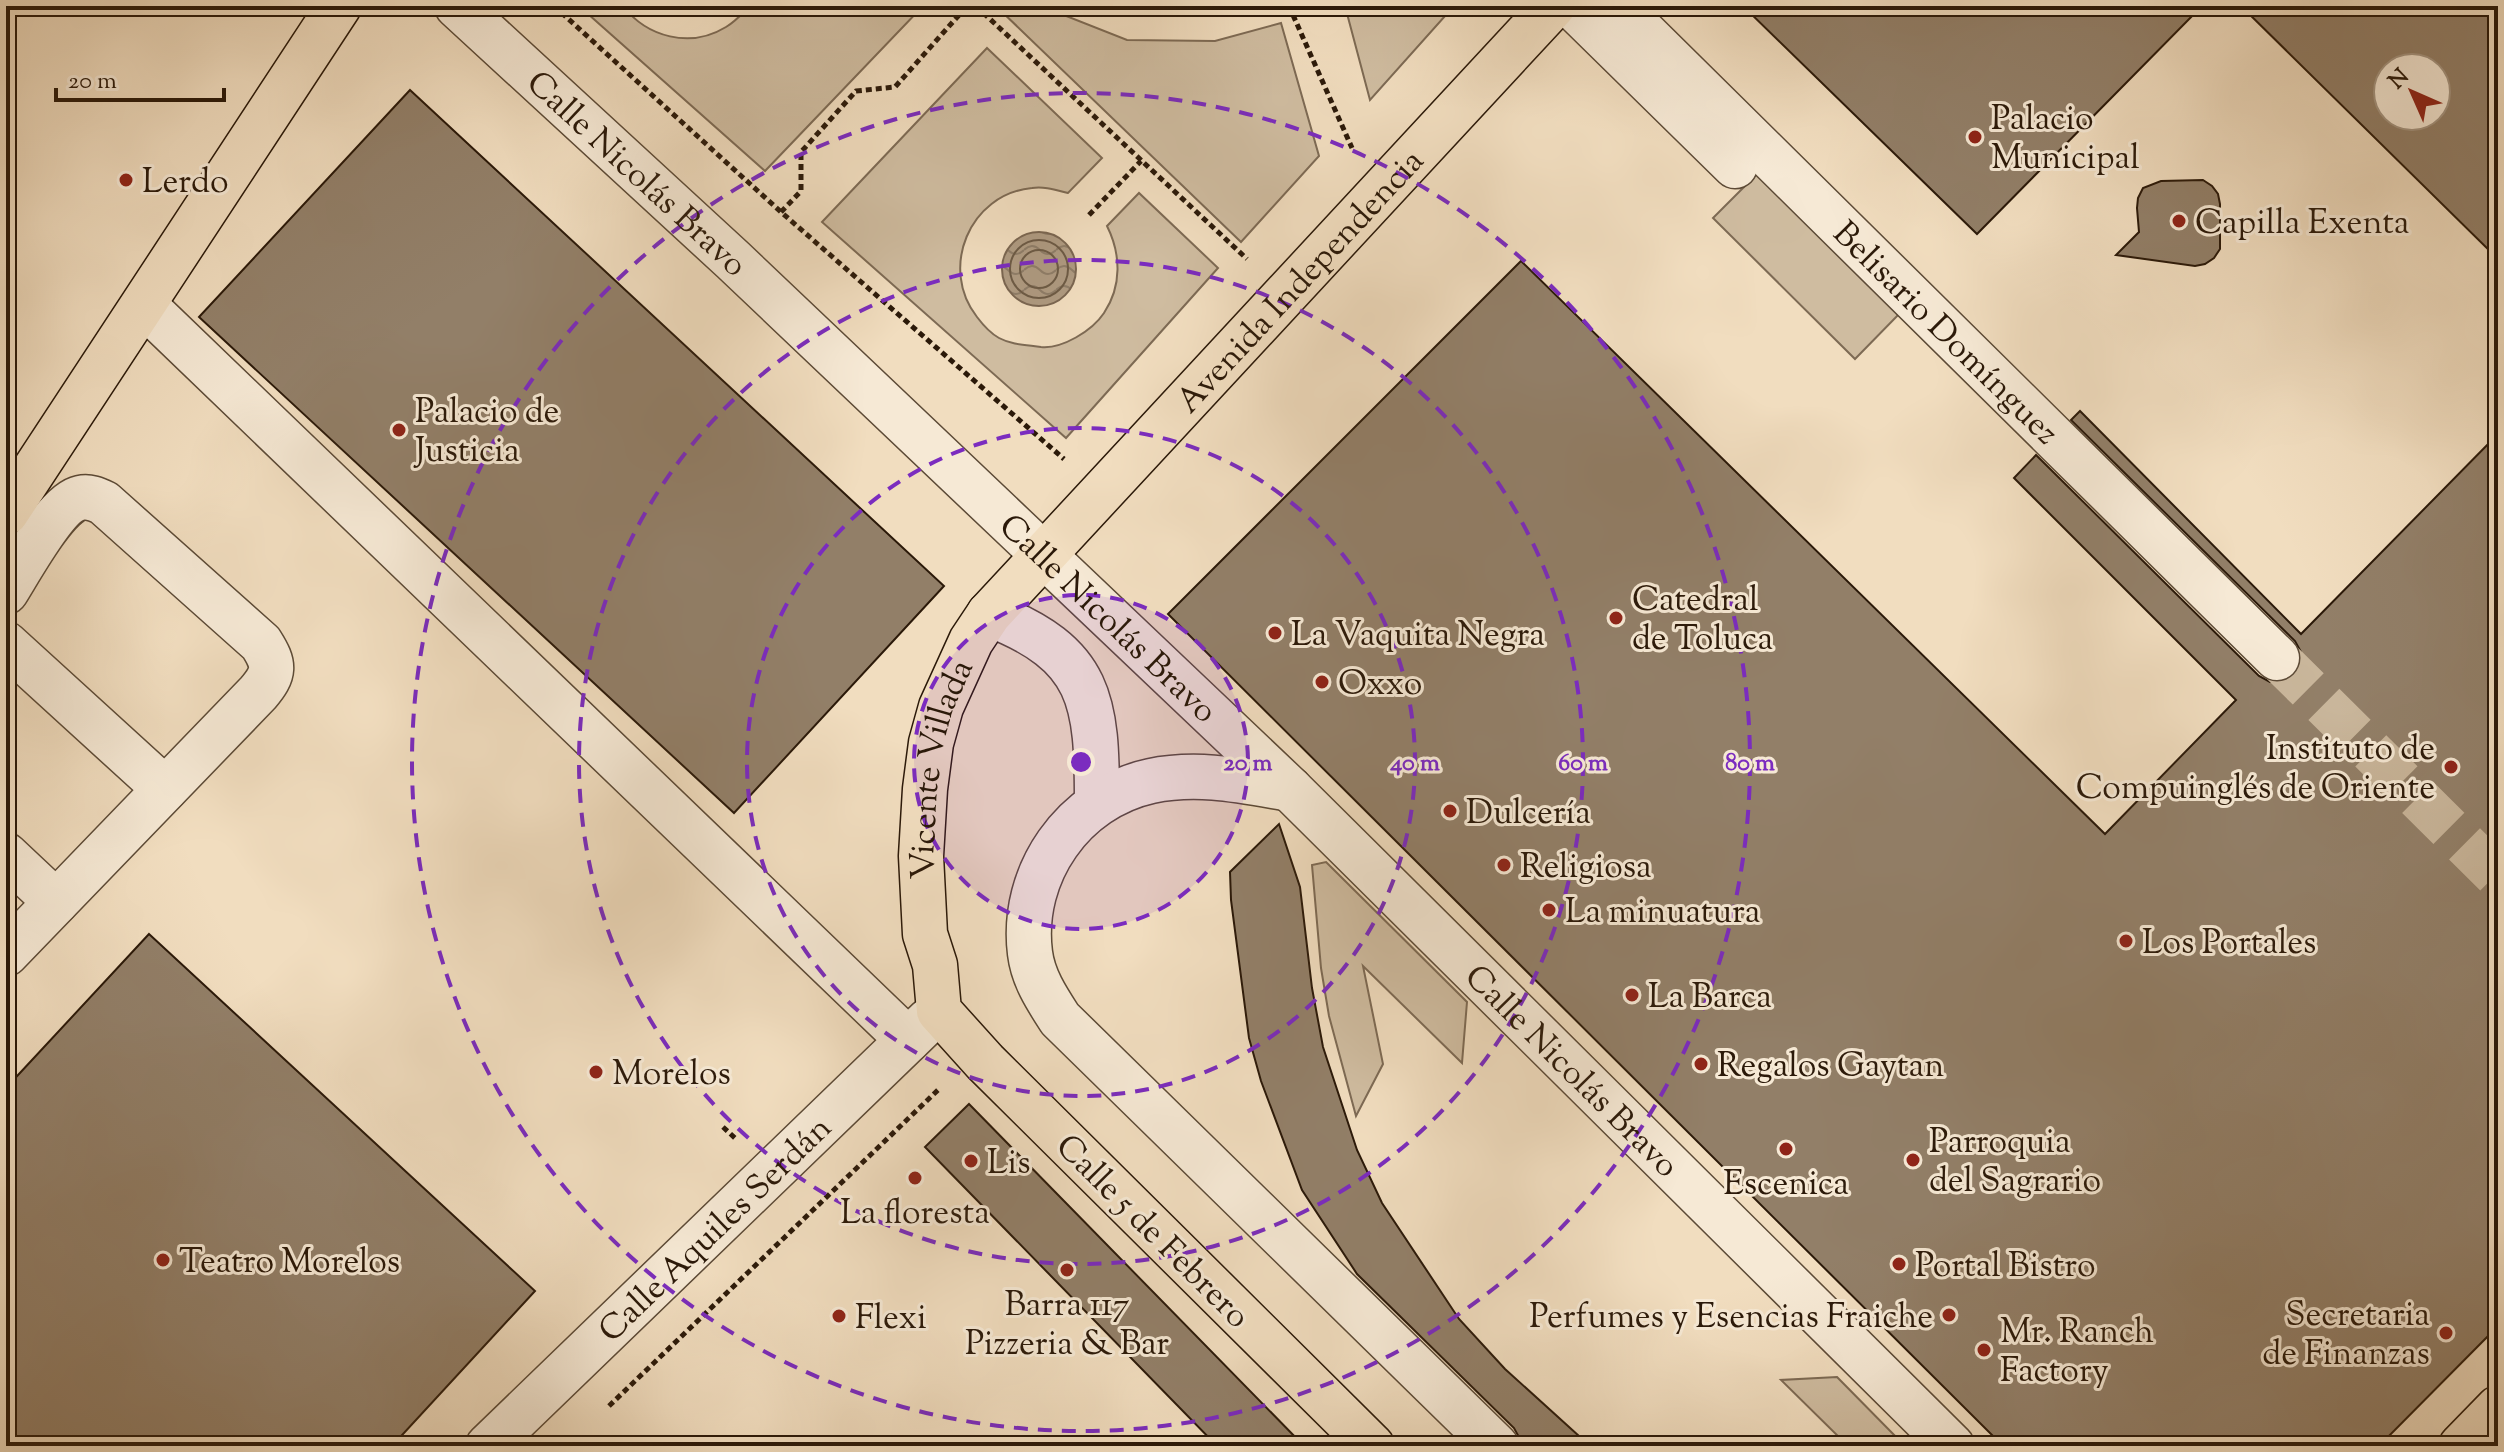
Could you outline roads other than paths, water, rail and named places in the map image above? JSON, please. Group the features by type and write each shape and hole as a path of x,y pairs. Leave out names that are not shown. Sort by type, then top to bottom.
{"main road":[{"path":"6,513 339,6"},
{"name":"Avenida Independencia","path":"1042,554 1553,6"},
{"name":"Vicente Villada","path":"924,1025 935,965 925,934 921,856 931,743 941,707 971,641 989,614 1042,554"},
{"name":"Calle 5 de Febrero","path":"924,1025 985,1062 1372,1446"},
{"path":"2461,1446 2498,1408"}],"street":[{"name":"Calle Nicolás Bravo","path":"457,6 733,260 1290,789 1952,1446"},
{"path":"1572,6 1735,166"},
{"name":"Belisario Domínguez","path":"1617,6 2277,658"},
{"path":"144,305 924,1025"},
{"path":"6,592 62,509 78,498 91,497 104,503 261,643 271,660 270,678 6,954"},
{"path":"989,614 1023,627 1044,640 1066,661 1084,689 1094,720 1097,803"},
{"path":"6,644 165,789"},
{"path":"1290,789 1214,776 1184,776 1121,790 1097,803 1072,825 1051,852 1036,883 1029,919 1030,955 1040,987 1060,1019 1496,1446"},
{"path":"6,855 56,902"},
{"name":"Calle Aquiles Serdán","path":"488,1446 924,1025"}],"water":[{"path":"1032,232 1046,232 1060,238 1070,248 1076,269 1070,290 1060,300 1046,306 1032,306 1018,300 1008,290 1002,276 1002,262 1008,248 1018,238"}],"tunnel":[{"path":"2277,658 2498,877"}],"place":[{"name":"Palacio Municipal","path":"1975,137"},
{"name":"Lerdo","path":"126,180"},
{"name":"Capilla Exenta","path":"2179,221"},
{"name":"Palacio de Justicia","path":"399,430"},
{"name":"Catedral de Toluca","path":"1616,618"},
{"name":"La Vaquita Negra","path":"1275,633"},
{"name":"Oxxo","path":"1322,682"},
{"name":"Instituto de Compuinglés de Oriente","path":"2451,767"},
{"name":"Dulcería","path":"1450,811"},
{"name":"Religiosa","path":"1504,865"},
{"name":"La minuatura","path":"1549,910"},
{"name":"Los Portales","path":"2126,941"},
{"name":"La Barca","path":"1632,995"},
{"name":"Regalos Gaytan","path":"1701,1064"},
{"name":"Morelos","path":"596,1072"},
{"name":"Escenica","path":"1786,1149"},
{"name":"Parroquia del Sagrario","path":"1913,1160"},
{"name":"Lis","path":"971,1161"},
{"name":"La floresta","path":"915,1178"},
{"name":"Teatro Morelos","path":"163,1260"},
{"name":"Portal Bistro","path":"1899,1264"},
{"name":"Barra 117 Pizzeria & Bar","path":"1067,1270"},
{"name":"Perfumes y Esencias Fraiche","path":"1949,1315"},
{"name":"Flexi","path":"839,1316"},
{"name":"Secretaria de Finanzas","path":"2446,1333"},
{"name":"Mr. Ranch Factory","path":"1984,1350"}]}
